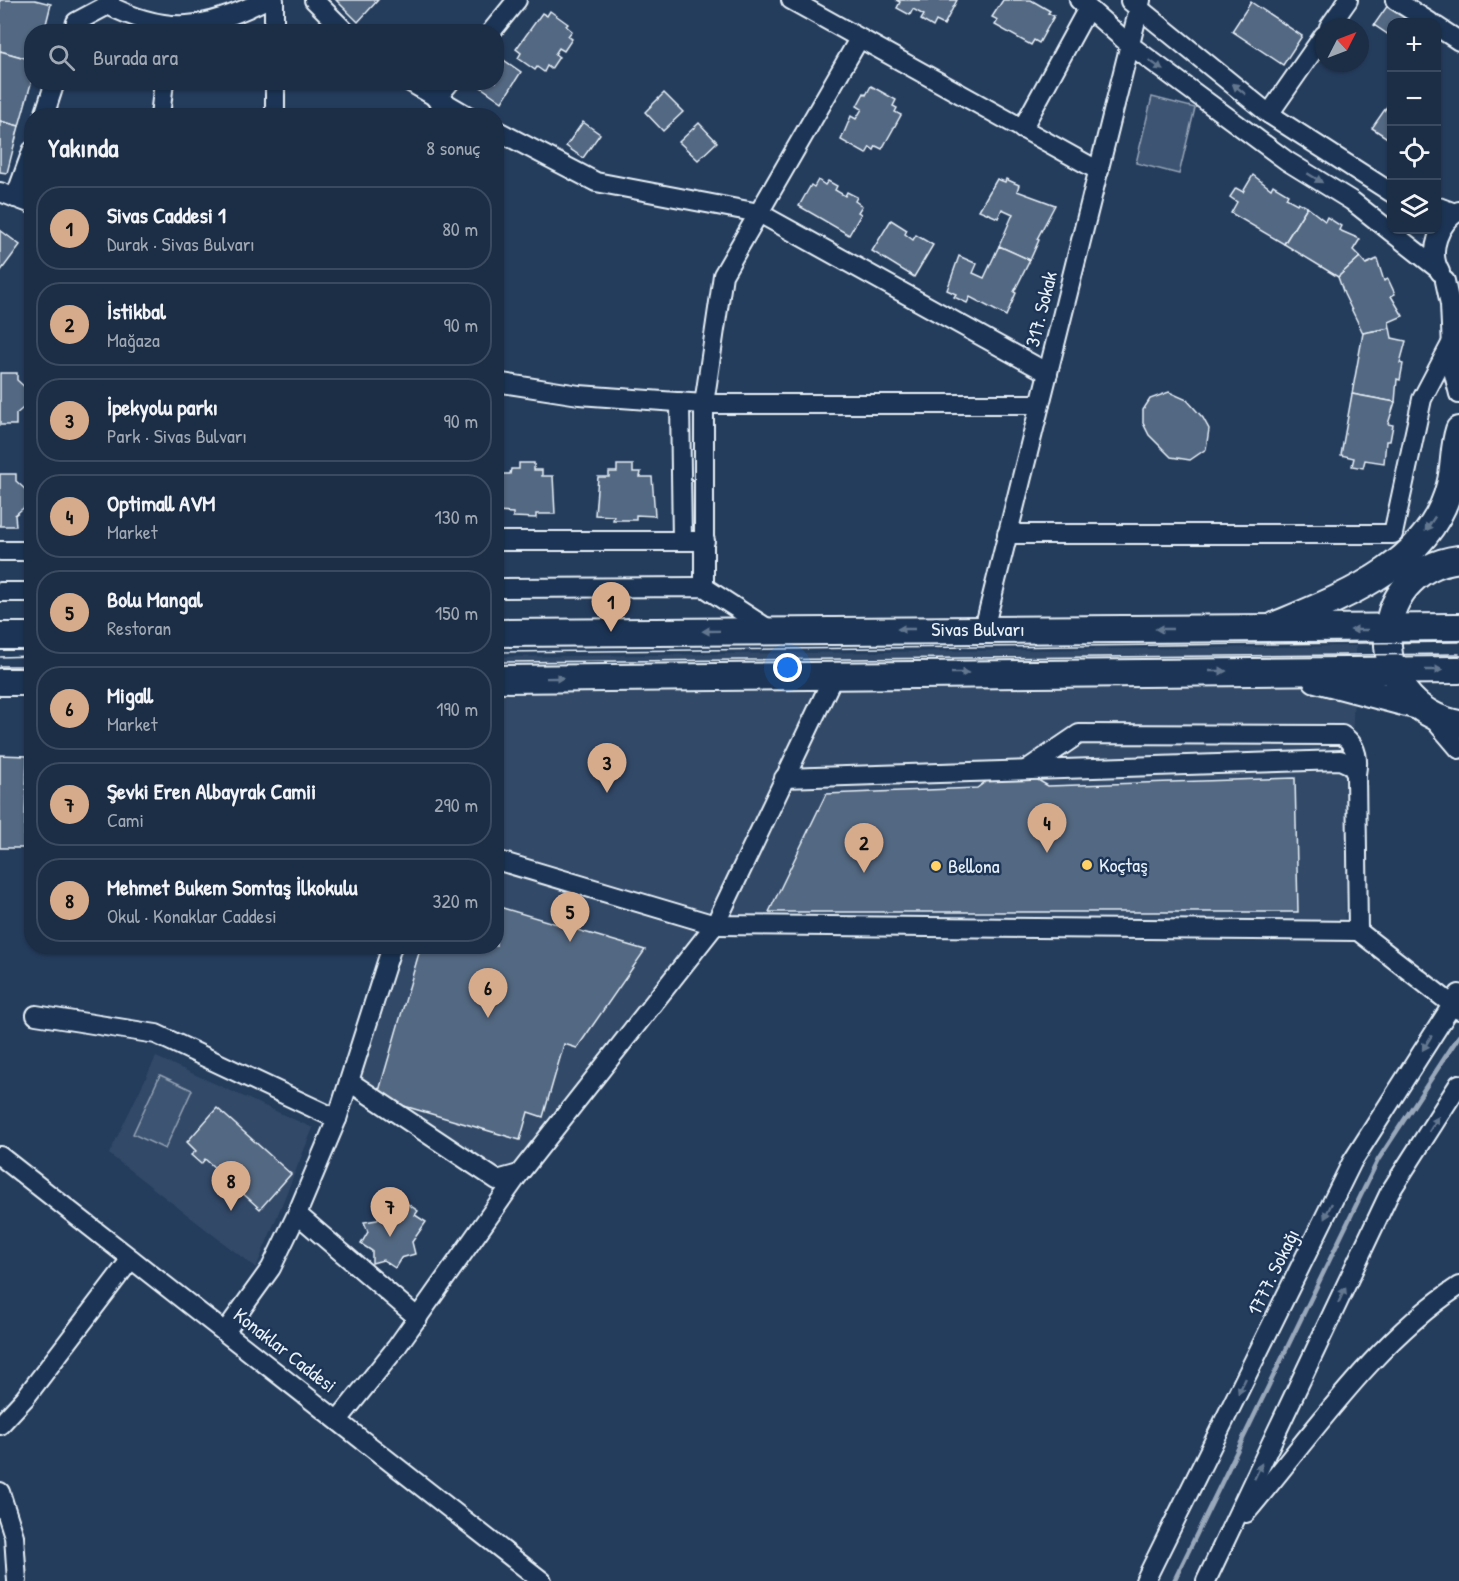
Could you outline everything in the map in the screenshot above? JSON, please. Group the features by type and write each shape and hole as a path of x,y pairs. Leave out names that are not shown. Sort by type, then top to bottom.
{"highway":[{"path":"1267,630 1359,588 1385,572 1414,545 1434,519 1451,484 1455,442 1459,430"},
{"path":"1424,710 1407,696 1392,670 1388,654 1387,630 1404,590 1426,571 1454,557"},
{"name":"Sivas Bulvarı","path":"504,633 984,629 1387,630 1459,627"},
{"path":"0,636 24,636"},
{"path":"1284,670 1424,710 1459,724"},
{"path":"504,679 835,673 1459,670"},
{"path":"0,682 24,682"}],"street":[{"path":"195,24 227,18 265,0"},
{"path":"274,0 274,24"},
{"path":"314,0 338,24"},
{"path":"498,24 517,0"},
{"path":"791,0 1099,171"},
{"path":"1335,18 1348,0"},
{"path":"1395,0 1424,18"},
{"path":"75,24 109,2 139,18 158,24"},
{"path":"1136,2 1269,114 1341,157 1387,189"},
{"name":"317. Sokak","path":"984,629 1130,45 1136,2"},
{"path":"1022,129 1084,4 1130,45 1287,161 1352,201 1441,274 1459,293"},
{"path":"1441,29 1459,41"},
{"path":"704,587 704,404 723,274 859,39"},
{"path":"1269,114 1315,48"},
{"path":"47,108 52,90"},
{"path":"161,108 163,90"},
{"path":"275,90 275,108"},
{"path":"422,90 453,108"},
{"path":"436,99 443,90"},
{"path":"504,134 596,182 759,213 1048,373"},
{"path":"16,198 24,174"},
{"path":"1441,207 1457,212"},
{"path":"1457,212 1444,224 1437,237 1435,253 1453,340 1453,370 1459,394"},
{"path":"1007,534 1393,534 1422,399 1453,340"},
{"path":"504,383 579,395 704,404 1040,404"},
{"path":"680,402 682,541"},
{"path":"504,541 705,542"},
{"path":"0,551 24,551"},
{"path":"504,588 704,587 770,630"},
{"path":"0,592 24,592"},
{"path":"338,1420 418,1318 459,1255 519,1174 715,925 835,673"},
{"path":"1424,710 1459,749"},
{"path":"1026,770 1079,734 1342,735 1355,748 1358,761 1356,774 1358,931"},
{"path":"784,778 1340,760 1351,765 1356,774"},
{"path":"504,862 715,925 1358,931 1456,1003"},
{"path":"225,1332 271,1268 297,1214 337,1119 390,954"},
{"name":"1777. Sokağı","path":"1145,1581 1352,1162 1456,1003"},
{"path":"36,1015 156,1034 337,1119"},
{"path":"350,1082 497,1180 519,1174"},
{"path":"1206,1581 1390,1192 1459,1084"},
{"name":"Konaklar Caddesi","path":"0,1156 542,1581"},
{"path":"297,1214 418,1318"},
{"path":"0,1425 25,1398 131,1259"},
{"path":"1229,1533 1389,1342 1422,1312 1459,1286"},
{"path":"0,1492 14,1536 16,1581"}],"shaded area":[{"path":"1152,97 1195,108 1179,174 1136,163"},
{"path":"1356,646 1344,932 719,926 506,1187 352,1081 390,954 504,954 504,657"},
{"path":"156,1057 313,1128 256,1268 109,1154"},
{"path":"160,1075 192,1090 165,1149 133,1134"}],"building":[{"path":"0,0 35,0 51,4 46,24 24,24 24,58 0,51"},
{"path":"336,0 378,0 358,22"},
{"path":"896,0 957,0 944,25 936,21 933,27 921,20 924,15 913,9 910,15 897,8 900,2"},
{"path":"1003,0 1031,0 1050,11 1048,13 1054,16 1039,43 1034,40 1031,45 995,25 998,20 992,17"},
{"path":"1251,2 1302,36 1283,65 1232,31"},
{"path":"1388,5 1406,18 1387,18 1387,34 1374,25"},
{"path":"550,11 568,24 566,26 572,31 568,36 572,39 564,51 559,48 555,54 559,57 551,69 547,66 544,72 537,67 535,70 518,58 521,53 516,49 542,13 547,16"},
{"path":"0,51 24,58 24,90 29,90 19,126 0,121"},
{"path":"504,60 521,72 502,102 485,90 504,90"},
{"path":"871,86 896,100 893,106 897,108 895,112 901,115 882,149 876,146 874,150 870,147 866,154 841,140 851,116 856,119 862,109 857,106"},
{"path":"664,93 683,112 663,131 645,112"},
{"path":"1387,106 1387,138 1372,128"},
{"path":"0,121 19,126 7,173 0,172"},
{"path":"583,122 600,134 583,158 566,146"},
{"path":"699,123 717,142 698,160 679,142"},
{"path":"1253,175 1271,189 1273,185 1288,194 1286,198 1307,207 1284,244 1231,213 1237,202 1230,197 1236,188 1243,192"},
{"path":"997,179 1005,182 1006,179 1019,185 1017,191 1055,205 1037,239 1039,240 1030,260 999,246 1013,214 1002,209 998,218 979,210"},
{"path":"818,180 825,185 828,181 837,186 835,190 845,196 847,192 857,197 855,201 862,206 858,212 861,214 849,235 799,206 811,185 814,187"},
{"path":"1307,207 1325,221 1327,217 1341,226 1339,230 1360,239 1353,250 1360,257 1338,277 1284,244"},
{"path":"891,220 907,230 905,234 913,240 916,235 933,245 914,277 872,251"},
{"path":"0,230 20,245 0,272"},
{"path":"999,246 1030,260 1014,292 1016,293 1006,316 970,297 967,303 954,297 956,294 947,290 959,256 977,264 973,273 984,278"},
{"path":"1360,257 1366,264 1377,259 1384,281 1388,279 1395,294 1391,296 1403,316 1389,322 1390,328 1363,333 1344,294 1338,277"},
{"path":"1390,328 1392,338 1406,341 1400,363 1403,364 1400,380 1397,379 1395,402 1352,394 1363,333"},
{"path":"0,373 17,373 17,380 24,386 24,407 16,414 16,425 0,425"},
{"path":"1169,392 1187,400 1203,418 1209,429 1206,449 1190,460 1171,457 1149,435 1143,423 1143,410 1150,399"},
{"path":"1352,394 1395,402 1388,424 1393,425 1390,441 1386,441 1384,463 1365,460 1363,468 1352,466 1354,458 1341,455"},
{"path":"519,463 534,463 534,470 542,470 542,476 553,476 555,514 536,514 536,518 513,517 513,513 504,512 504,474 510,474 511,469 519,469"},
{"path":"617,465 633,465 633,472 641,472 640,477 652,477 655,516 636,515 636,520 613,520 614,516 595,515 598,477 609,477 609,472 617,472"},
{"path":"0,474 16,474 16,481 24,488 24,508 15,515 16,526 0,526"},
{"path":"0,755 24,756 24,848 0,848"},
{"path":"1031,776 1048,786 1295,778 1298,912 769,912 826,794 977,788 988,780"},
{"path":"504,908 645,950 577,1048 564,1044 543,1117 528,1112 520,1140 377,1098 419,954 504,954"},
{"path":"217,1108 291,1174 260,1209 205,1159 201,1164 191,1155 196,1151 187,1142"},
{"path":"405,1202 418,1211 415,1215 426,1222 412,1242 415,1254 401,1258 395,1268 383,1260 372,1263 372,1251 361,1244 368,1232 364,1222 377,1220 384,1210 389,1214 396,1204 401,1208"}],"waterway":[{"path":"1174,1581 1378,1160 1459,1036"}],"tram line":[{"path":"504,652 1459,642"},
{"path":"504,662 1459,654"},
{"path":"0,657 24,656"},
{"path":"0,666 24,666"}],"place":[{"name":"Sivas Caddesi 1","path":"611,632"},
{"name":"İpekyolu parkı","path":"607,793"},
{"name":"Optimall AVM","path":"1047,853"},
{"name":"Koçtaş","path":"1087,865"},
{"name":"Bellona","path":"936,866"},
{"name":"İstikbal","path":"864,873"},
{"name":"Bolu Mangal","path":"570,942"},
{"name":"Migall","path":"488,1018"},
{"name":"Mehmet Bukem Somtaş İlkokulu","path":"231,1211"},
{"name":"Şevki Eren Albayrak Camii","path":"390,1237"}]}
